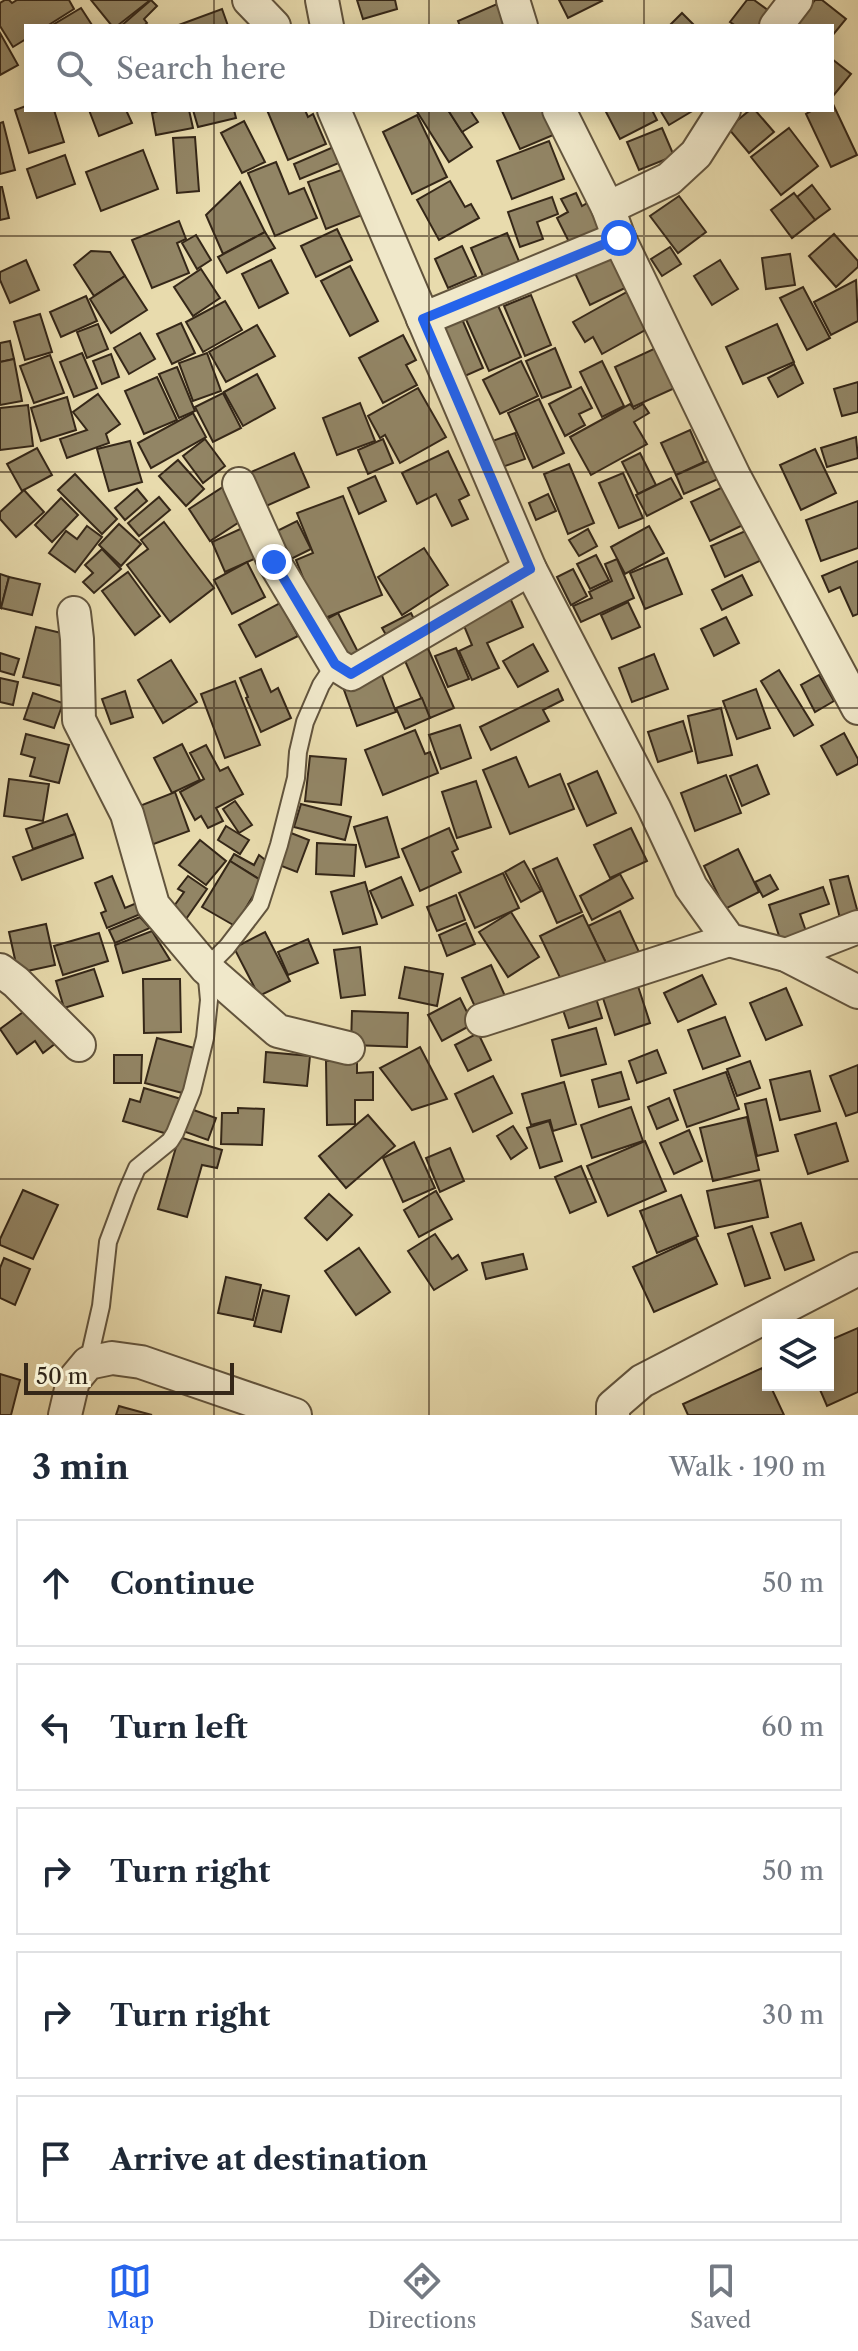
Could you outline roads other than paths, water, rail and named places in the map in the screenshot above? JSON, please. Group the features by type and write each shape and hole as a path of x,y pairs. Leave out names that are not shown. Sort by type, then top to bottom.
{"street":[{"path":"249,0 272,24"},
{"path":"322,0 327,24"},
{"path":"513,0 520,24"},
{"path":"778,24 796,0"},
{"path":"336,112 530,569 654,808 691,887 729,940"},
{"path":"560,112 734,476 858,708"},
{"path":"608,208 669,179 696,154 723,112"},
{"path":"423,319 619,238"},
{"path":"239,484 274,562 335,664 351,674 530,569"},
{"path":"74,613 79,720 127,814 153,905 206,968 278,1031 348,1048"},
{"path":"786,955 858,927"},
{"path":"482,1020 729,940 786,955 858,992"},
{"path":"0,970 79,1045"},
{"path":"613,1415 613,1406 642,1381 858,1269"},
{"path":"65,1415 73,1381 88,1363 112,1358 141,1362 295,1415"}],"lane":[{"path":"88,1363 101,1306 108,1242 137,1168 170,1141 192,1091 209,1000 206,968 227,947 260,904 296,778 305,722 321,685 335,664"}]}
